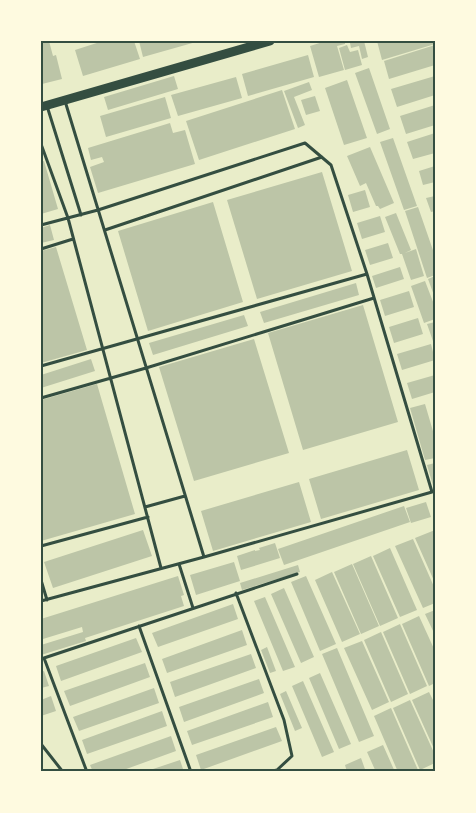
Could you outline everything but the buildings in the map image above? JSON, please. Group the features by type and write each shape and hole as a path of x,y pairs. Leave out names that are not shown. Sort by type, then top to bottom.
{"main road":[{"path":"44,106 270,41"}],"lane":[{"path":"65,100 204,557"},
{"path":"44,106 81,215"},
{"path":"41,226 98,210 305,143 331,165 367,274 432,492 41,601"},
{"path":"41,144 68,218 161,568"},
{"path":"105,230 322,157"},
{"path":"41,249 73,239"},
{"path":"41,366 367,274"},
{"path":"41,398 374,298"},
{"path":"145,507 186,496"},
{"path":"41,546 148,517"},
{"path":"179,564 193,608"},
{"path":"87,772 43,659 297,574"},
{"path":"41,580 47,600"},
{"path":"236,593 284,720 292,756 277,770 268,772"},
{"path":"139,626 191,772"},
{"path":"41,744 63,772"}]}
